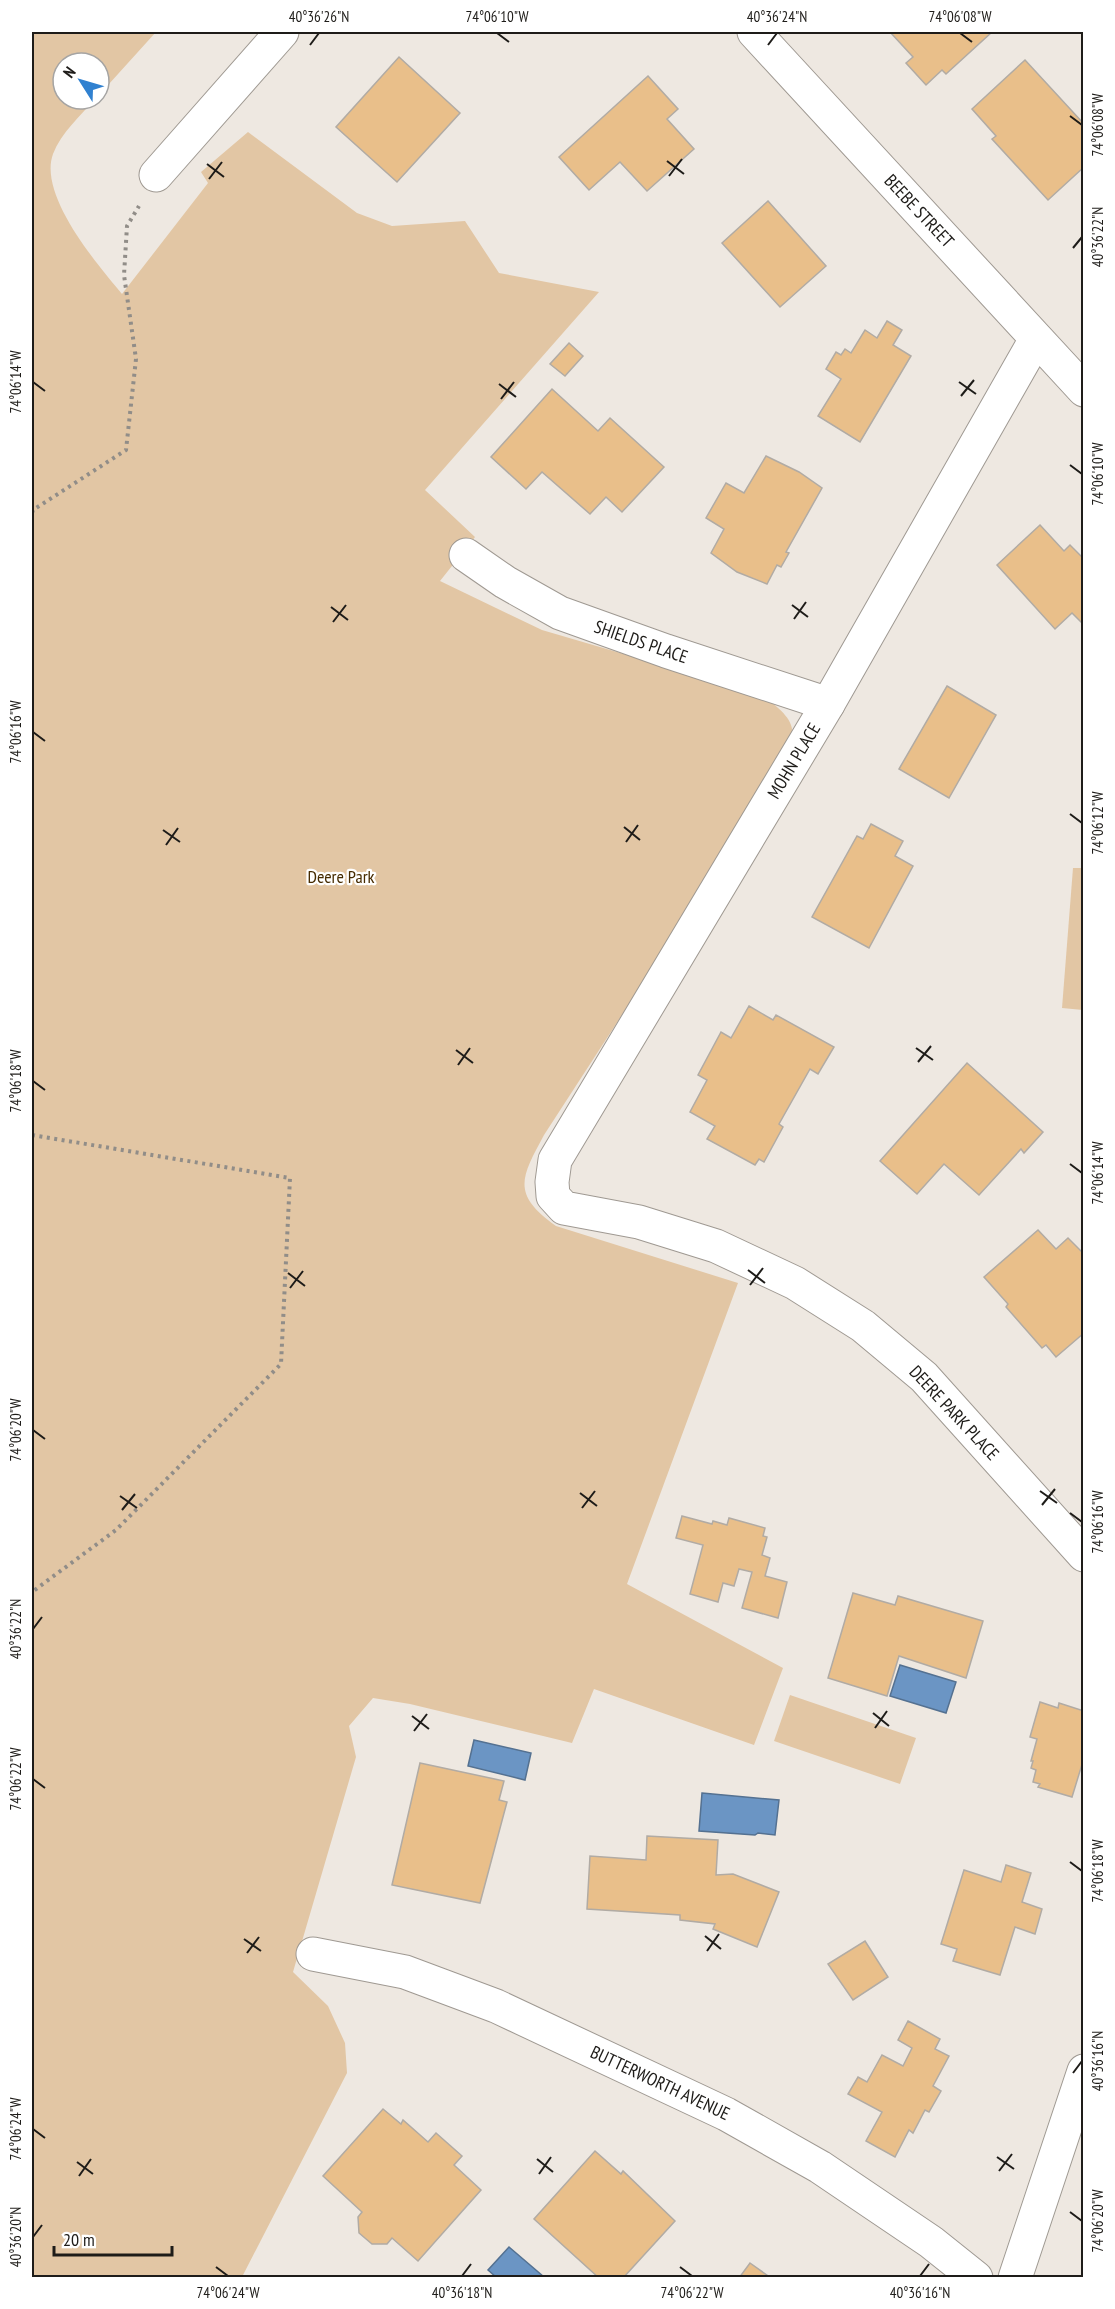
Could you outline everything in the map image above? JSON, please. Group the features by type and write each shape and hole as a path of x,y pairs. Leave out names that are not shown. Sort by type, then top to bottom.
{"street":[{"path":"156,175 282,32"},
{"name":"BEEBE STREET","path":"754,32 1083,390"},
{"name":"MOHN PLACE","path":"552,1182 555,1160 828,704 1036,339"},
{"name":"SHIELDS PLACE","path":"466,555 505,582 560,613 666,651 828,704"},
{"name":"DEERE PARK PLACE","path":"552,1182 554,1196 564,1208 639,1222 716,1246 795,1282 863,1326 924,1377 1083,1555"},
{"name":"BUTTERWORTH AVENUE","path":"313,1954 405,1972 486,2002 726,2114 820,2167 931,2242 976,2277"},
{"path":"1014,2277 1083,2071"}],"path":[{"path":"32,513 33,510 126,450 136,359 124,275 127,226 156,175"},
{"path":"32,1135 290,1178 281,1364 116,1530 32,1592"}],"green space":[{"name":"Deere Park","path":"32,32 156,32 111,82 111,51 51,51 51,111 84,111 61,139 53,154 51,171 54,189 72,228 122,294 208,183 201,172 248,132 357,213 392,226 465,221 499,273 599,292 425,490 475,537 440,581 542,630 760,694 783,712 789,720 792,737 786,759 779,773 544,1135 530,1163 524,1185 532,1204 556,1226 738,1283 627,1584 783,1668 754,1745 594,1689 572,1743 410,1704 373,1698 349,1726 356,1757 293,1972 328,2006 345,2043 347,2073 242,2277 32,2278"},
{"path":"1073,868 1083,868 1083,1010 1062,1008"},
{"path":"790,1695 916,1738 900,1784 774,1741"}],"water":[{"path":"900,1665 956,1682 946,1713 890,1696"},
{"path":"474,1740 531,1753 525,1780 468,1766"},
{"path":"702,1793 779,1800 775,1835 699,1831"},
{"path":"509,2247 544,2277 496,2277 488,2270"}],"building":[{"path":"890,32 992,32 946,74 942,70 926,85 906,63 913,57"},
{"path":"399,57 460,113 397,182 336,127"},
{"path":"1025,60 1084,124 1084,167 1048,200 992,139 996,136 972,109"},
{"path":"648,76 678,109 667,119 694,149 647,191 620,162 589,190 559,157"},
{"path":"768,201 826,266 780,307 722,243"},
{"path":"887,321 902,330 893,345 911,356 860,442 818,416 841,379 826,369 836,352 841,355 845,349 851,353 865,330 877,338"},
{"path":"569,343 583,356 565,376 550,364"},
{"path":"552,389 598,431 610,418 664,467 622,512 606,497 590,514 542,472 526,489 491,457"},
{"path":"766,456 799,472 822,488 786,552 789,553 781,567 777,565 767,584 737,572 711,553 724,529 706,518 726,483 744,493"},
{"path":"1040,525 1064,551 1070,545 1084,559 1084,625 1072,613 1055,629 997,565"},
{"path":"947,686 996,715 949,798 899,769"},
{"path":"871,824 903,841 895,856 913,866 869,948 812,917 857,836 863,839"},
{"path":"749,1006 773,1020 776,1015 834,1047 818,1074 810,1069 779,1124 783,1127 764,1162 759,1159 755,1165 707,1139 715,1126 690,1112 707,1080 698,1075 721,1032 731,1038"},
{"path":"967,1063 1043,1132 1024,1153 1021,1149 979,1195 944,1164 917,1194 880,1161"},
{"path":"1038,1230 1056,1249 1068,1238 1084,1254 1084,1333 1056,1357 1046,1345 1042,1348 1006,1307 1008,1304 984,1277"},
{"path":"682,1516 712,1524 713,1521 727,1525 729,1518 765,1528 763,1536 767,1537 762,1555 770,1558 765,1576 787,1582 778,1618 742,1608 752,1572 739,1569 734,1586 723,1583 718,1602 690,1594 703,1545 676,1538"},
{"path":"853,1593 895,1605 898,1596 983,1621 966,1678 899,1656 887,1696 828,1678"},
{"path":"1040,1702 1058,1708 1059,1703 1084,1711 1084,1758 1072,1797 1038,1787 1040,1784 1033,1782 1036,1770 1031,1768 1033,1761 1031,1761 1037,1739 1030,1737"},
{"path":"420,1763 504,1781 499,1800 507,1802 480,1903 392,1885"},
{"path":"647,1836 718,1840 716,1875 733,1874 779,1892 757,1947 713,1929 715,1924 680,1920 680,1915 587,1909 590,1856 646,1860"},
{"path":"1006,1865 1031,1873 1022,1902 1042,1909 1035,1934 1015,1927 1000,1975 953,1961 957,1949 941,1944 964,1870 1001,1882"},
{"path":"865,1941 888,1977 853,2000 828,1964"},
{"path":"908,2021 940,2039 935,2049 949,2056 933,2086 941,2091 929,2112 925,2110 913,2133 909,2130 895,2157 866,2141 882,2112 848,2094 858,2077 867,2082 882,2055 903,2066 912,2048 898,2040"},
{"path":"383,2109 401,2124 403,2120 428,2142 436,2133 462,2156 454,2165 481,2190 418,2261 392,2238 387,2244 372,2244 359,2233 358,2217 362,2212 323,2176"},
{"path":"595,2151 621,2174 623,2171 675,2221 623,2278 599,2278 534,2219"},
{"path":"750,2263 771,2278 739,2278"}]}
